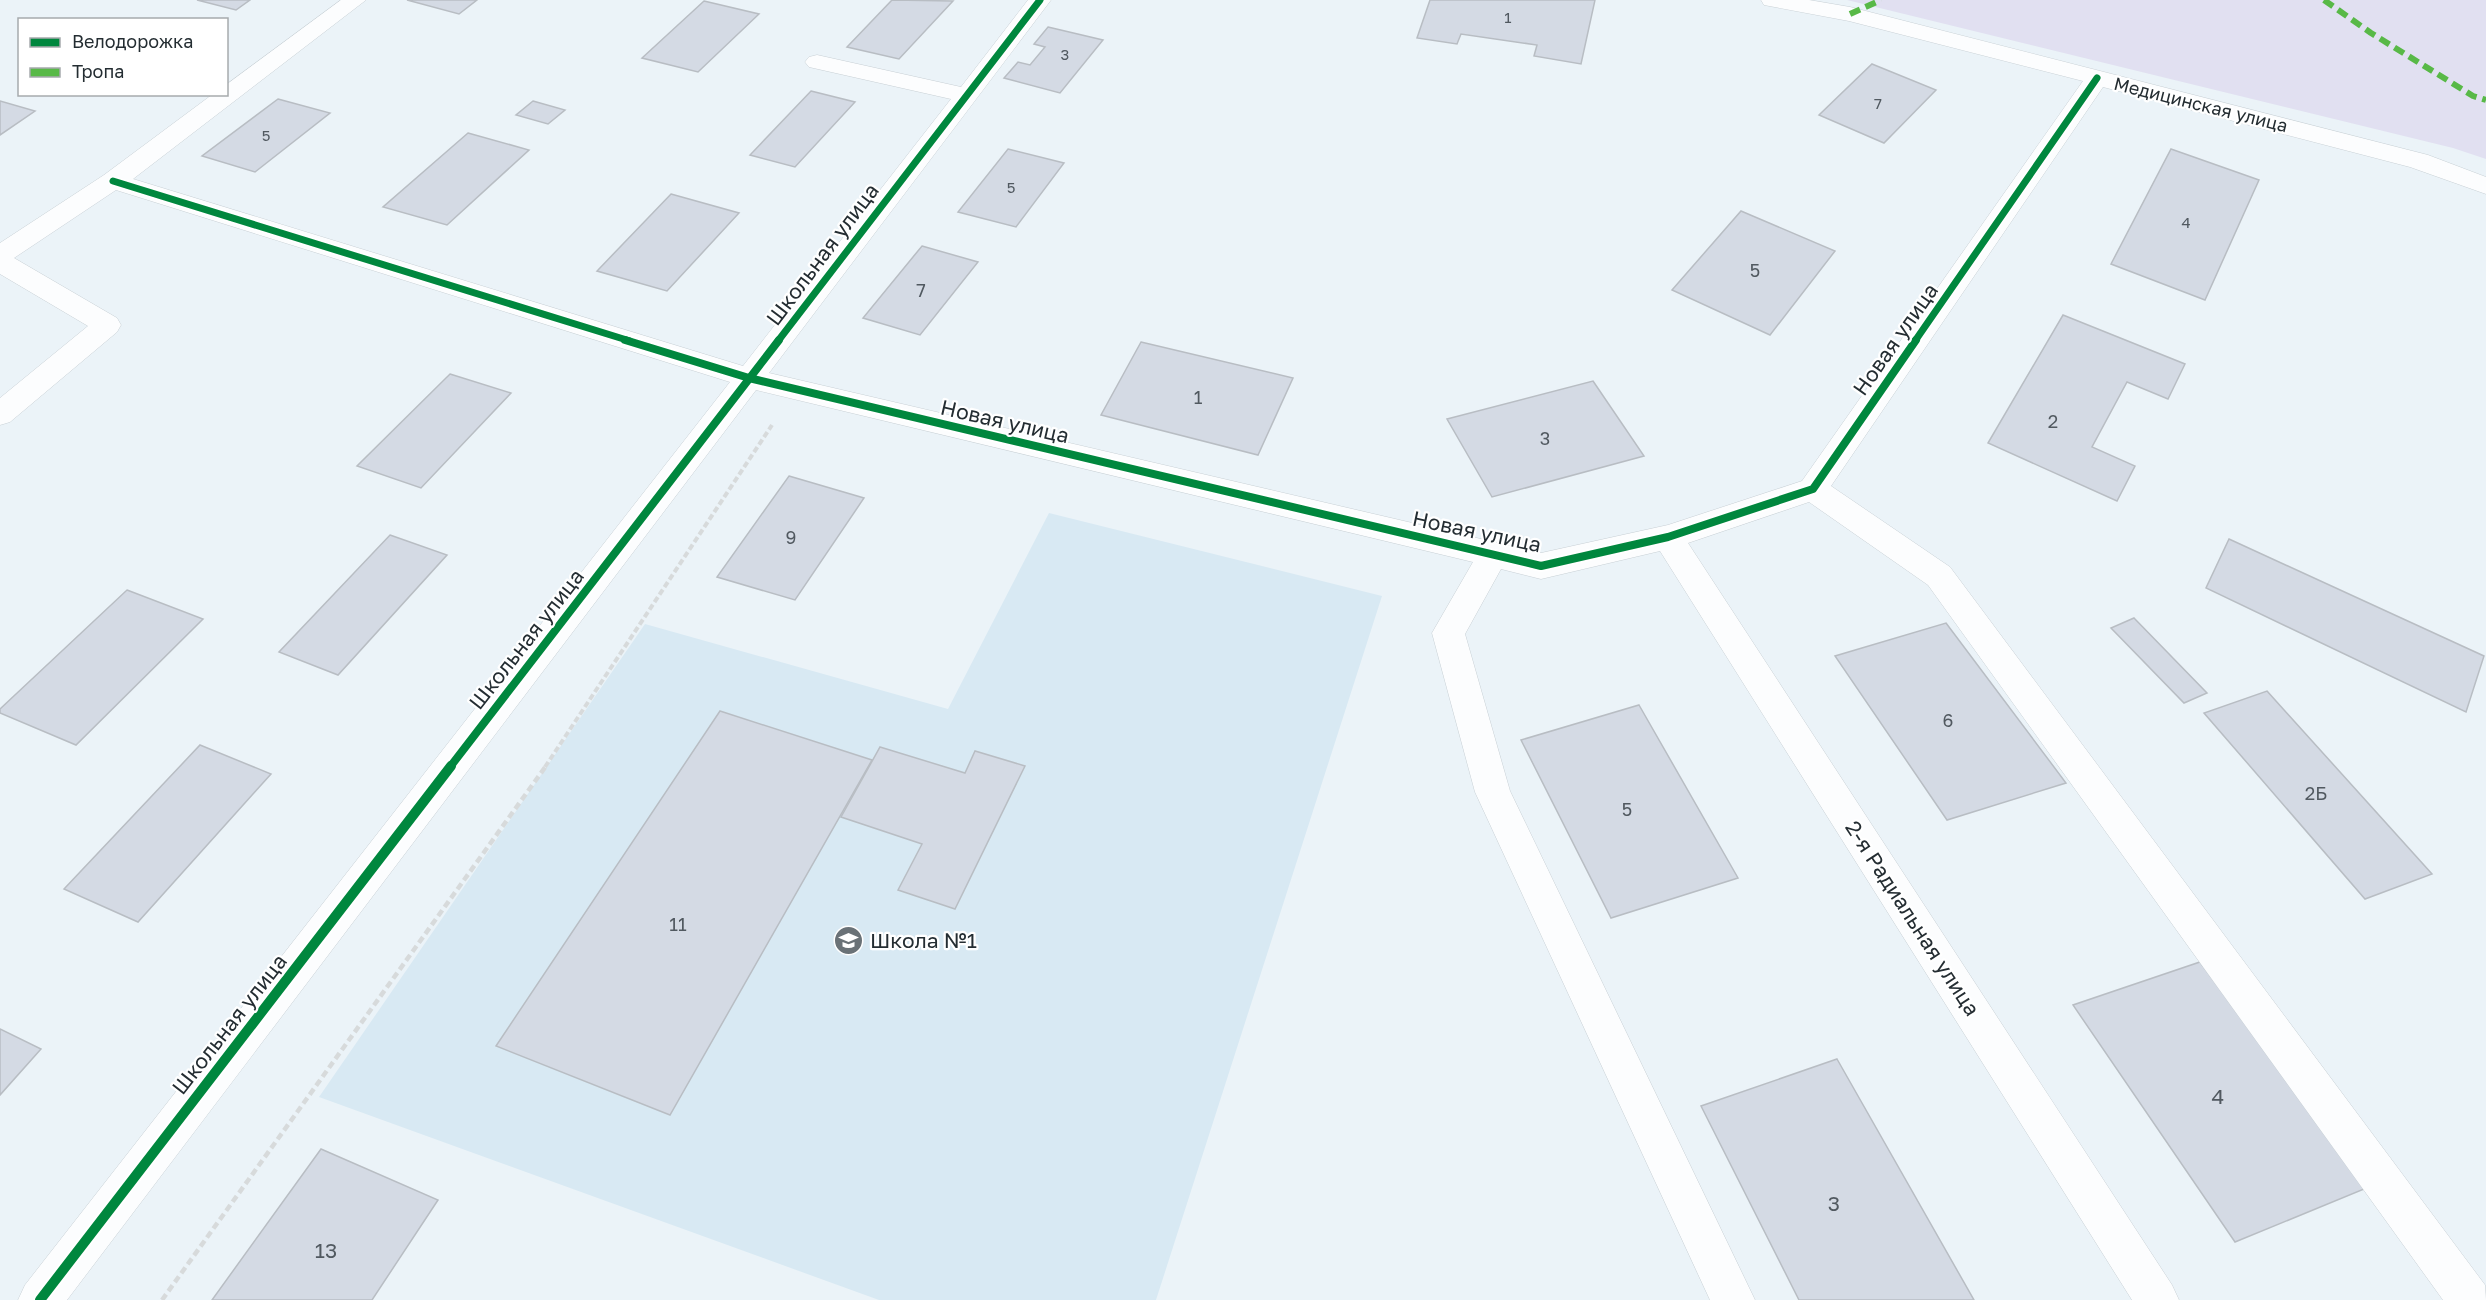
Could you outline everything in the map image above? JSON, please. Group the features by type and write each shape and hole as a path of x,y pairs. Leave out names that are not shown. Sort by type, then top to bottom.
{"street":[{"path":"228,95 355,0"},
{"name":"Школьная улица","path":"40,1300 1040,0"},
{"name":"Медицинская улица","path":"1772,0 1850,14 2419,161 2486,186"},
{"path":"817,62 965,95"},
{"name":"Новая улица","path":"112,181 749,378 1541,566 1668,537 1813,489 2097,78"},
{"path":"0,255 112,181 226,96"},
{"path":"0,262 107,325 0,414"},
{"path":"1813,489 1939,576 2470,1300"},
{"name":"2-я Радиальная улица","path":"1668,537 2157,1300"},
{"path":"1493,555 1448,633 1493,792 1733,1300"}],"path":[{"path":"162,1300 535,783 795,389"}],"shaded area":[{"path":"1847,0 2486,0 2486,159 2453,148"},
{"name":"Школа №1","path":"1049,513 1382,596 1156,1300 879,1300 319,1097 645,624 948,709"}],"building":[{"path":"197,0 250,0 236,10"},
{"path":"407,0 477,0 459,14"},
{"path":"892,0 953,1 899,59 847,47"},
{"path":"1430,0 1595,0 1581,64 1534,56 1537,45 1461,34 1457,44 1417,38"},
{"path":"704,1 759,14 698,72 642,58"},
{"path":"1048,27 1103,40 1060,93 1004,78 1018,62 1030,65 1045,47 1034,44"},
{"path":"1872,64 1936,90 1884,143 1819,115"},
{"path":"811,91 855,102 795,167 750,155"},
{"path":"278,99 330,113 255,172 202,156"},
{"path":"0,101 35,111 0,135"},
{"path":"533,101 565,110 548,124 516,115"},
{"path":"468,133 529,150 447,225 383,207"},
{"path":"1008,149 1064,163 1016,227 958,212"},
{"path":"2171,149 2259,180 2205,300 2111,264"},
{"path":"671,194 739,213 667,291 597,271"},
{"path":"1741,211 1835,251 1770,335 1672,290"},
{"path":"922,246 978,262 920,335 863,318"},
{"path":"2063,315 2185,364 2168,399 2127,382 2092,447 2135,466 2117,501 1988,443"},
{"path":"1141,342 1293,378 1258,455 1101,415"},
{"path":"450,374 511,393 421,488 357,466"},
{"path":"1593,381 1644,456 1492,497 1447,419"},
{"path":"789,476 864,498 795,600 717,577"},
{"path":"390,535 447,555 338,675 279,652"},
{"path":"2229,539 2484,656 2466,712 2206,588"},
{"path":"127,590 203,619 76,745 0,713 0,709"},
{"path":"2134,618 2207,693 2184,703 2111,628"},
{"path":"1946,623 2066,783 1947,820 1835,656"},
{"path":"2267,691 2432,874 2365,899 2204,713"},
{"path":"1639,705 1738,878 1611,918 1521,740"},
{"path":"720,711 872,760 670,1115 496,1046"},
{"path":"200,745 271,774 138,922 64,889"},
{"path":"880,747 965,773 975,751 1025,766 955,909 898,890 922,844 841,817"},
{"path":"2200,962 2369,1187 2235,1242 2073,1005"},
{"path":"0,1029 41,1049 0,1095"},
{"path":"1837,1059 1974,1300 1799,1300 1701,1106"},
{"path":"321,1149 438,1200 372,1300 212,1300"}],"marked path":[{"path":"1850,14 1881,0"},
{"path":"2324,0 2371,33 2473,96 2486,100"}],"cycle path":[{"path":"40,1300 1040,0"},
{"path":"113,181 749,378 1541,566 1668,537 1813,489 2097,78"}],"place":[{"name":"Школа №1","path":"849,940"}]}
